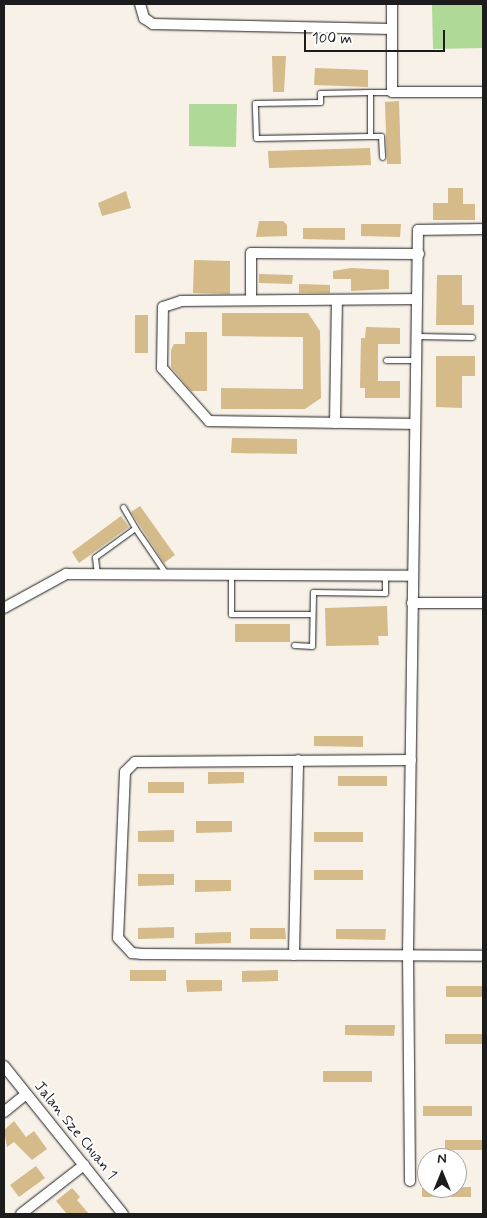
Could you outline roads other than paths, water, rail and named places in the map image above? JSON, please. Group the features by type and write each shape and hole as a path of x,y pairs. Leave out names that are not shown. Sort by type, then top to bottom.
{"street":[{"path":"140,4 144,18 153,24 392,29"},
{"path":"392,4 392,92 483,92"},
{"path":"410,1181 408,954 418,230 483,229"},
{"path":"250,300 251,253 419,254"},
{"path":"415,424 209,421 162,368 163,307 181,301 417,299"},
{"path":"335,423 337,300"},
{"path":"4,608 66,574 412,576"},
{"path":"412,604 483,603"},
{"path":"411,760 144,760 134,762 125,772 118,938 132,953 483,956"},
{"path":"294,955 298,760"},
{"name":"Jalan Sze Chuan 1","path":"4,1066 123,1214"},
{"path":"4,1112 26,1094"},
{"path":"21,1214 84,1165"}],"lane":[{"path":"370,92 370,136"},
{"path":"382,157 381,136 256,138 255,103 320,102 320,93 392,92"},
{"path":"417,336 472,337"},
{"path":"386,360 416,360"},
{"path":"123,507 134,528 167,575"},
{"path":"97,575 95,557 134,528"},
{"path":"231,575 231,614 312,614"},
{"path":"294,645 312,646 312,592 385,593 385,576"}]}
